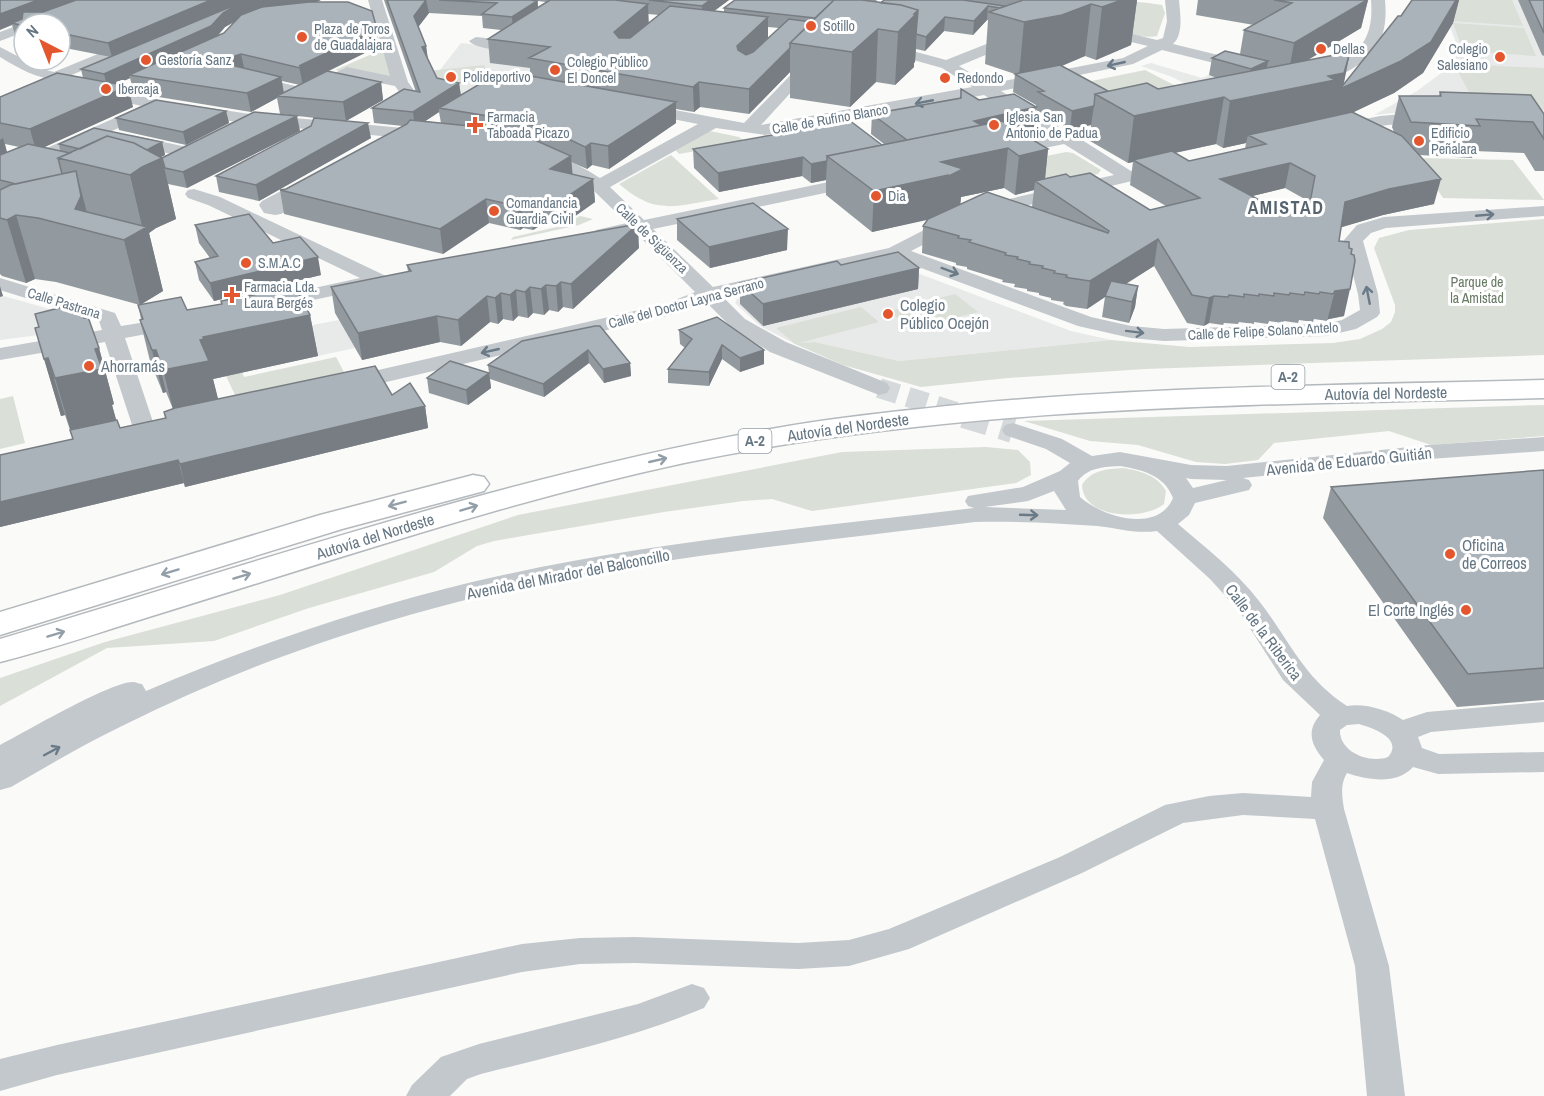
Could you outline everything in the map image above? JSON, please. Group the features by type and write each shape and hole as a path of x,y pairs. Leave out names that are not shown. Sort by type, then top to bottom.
{"highway":[{"name":"Autovía del Nordeste","path":"0,624 331,522 672,437 765,420 947,396 1139,381 1544,371"},
{"name":"Autovía del Nordeste","path":"0,651 480,505 681,455 774,437 896,420 1054,405 1152,399 1544,389"}],"street":[{"path":"230,130 332,79 403,93 375,0"},
{"path":"947,65 1024,34 1053,0"},
{"name":"Calle de Rufino Blanco","path":"624,105 713,123 765,130 988,90 1128,61 1150,52 1170,40 1174,21 1171,1"},
{"path":"331,11 357,14 381,23"},
{"path":"1303,83 1345,68 1370,49 1380,32 1380,12"},
{"path":"1016,15 1056,21"},
{"path":"1089,27 1264,71"},
{"path":"476,41 507,45 533,28"},
{"path":"64,86 150,43"},
{"path":"864,45 902,51 947,65 1128,176"},
{"path":"748,129 823,49"},
{"path":"0,51 64,86 131,86"},
{"path":"6,72 157,105 250,119 402,137"},
{"path":"244,79 305,93"},
{"path":"70,166 27,158 96,133 157,105"},
{"path":"348,129 379,112"},
{"path":"1328,132 1380,121 1441,117"},
{"path":"836,118 854,132"},
{"path":"599,186 713,123"},
{"path":"986,155 1135,124"},
{"path":"366,150 385,139 439,129"},
{"path":"96,133 195,150 163,167"},
{"name":"Calle de Sigüenza","path":"522,150 563,165 599,186 738,323 769,342 820,366 879,388"},
{"name":"Calle del Doctor Layna Serrano","path":"332,388 671,309 709,294 895,252 971,213 1184,164"},
{"path":"586,237 870,179"},
{"path":"215,183 180,202 233,217 221,221"},
{"path":"194,194 386,279 252,307"},
{"name":"Calle de Felipe Solano Antelo","path":"895,252 1086,322 1120,330 1164,335 1326,330 1349,326 1370,313 1370,299 1354,251 1353,240 1364,229 1384,223 1544,211"},
{"name":"Calle Pastrana","path":"0,284 108,317 115,335"},
{"path":"0,354 194,319"},
{"path":"115,335 133,431 168,423"},
{"path":"1013,430 1054,444 1078,470 1065,485 1067,494 1073,504 1098,519 1119,524 1141,525 1161,522 1179,512 1185,498 1182,486 1170,475 1154,466"},
{"name":"Avenida de Eduardo Guitián","path":"1078,470 1120,459 1191,472 1227,473 1429,452 1544,444"},
{"name":"Avenida de Eduardo Guitián","path":"1185,498 1236,485 1544,458"},
{"name":"Avenida del Mirador del Balconcillo","path":"0,758 99,705 261,636 429,585 550,559 683,537 1028,494 1078,470"},
{"name":"Avenida del Mirador del Balconcillo","path":"0,779 113,718 271,651 366,620 472,590 554,573 679,553 975,515 1006,514 1098,519"},
{"name":"Calle de la Riberica","path":"1161,522 1219,573 1249,606 1293,674 1328,707 1342,716"},
{"path":"1544,712 1427,722 1405,743 1398,765 1379,769 1356,765 1342,759 1330,748 1325,731 1329,723 1342,716 1360,714 1386,721 1405,743 1438,764 1544,762"},
{"path":"1342,759 1333,769 1325,784 1328,809 1372,966 1386,1096"},
{"path":"0,1075 57,1060 522,958 580,951 635,950 798,956 849,953 897,940 1071,865 1176,813 1243,804 1328,809"},
{"path":"425,1096 454,1068 479,1059 611,1027 645,1017 692,998"}],"shaded area":[{"name":"Colegio Salesiano","path":"1434,0 1544,0 1544,113 1425,110 1374,115 1417,91 1448,68 1459,51 1442,5"},
{"name":"Colegio Público El Doncel","path":"461,43 683,65 459,97 410,73 440,70"},
{"path":"1151,63 1202,78 1209,75 1248,87 1213,97 1172,77 1141,66"},
{"name":"Colegio Público Ocejón","path":"886,265 904,268 1071,331 1111,340 899,361 815,342 795,344 760,326 735,303 737,299"},
{"path":"0,295 91,322 88,325 47,334 0,340"},
{"path":"339,320 355,348 318,356 302,327"}],"green space":[{"path":"1065,0 1150,3 1162,5 1165,13 1157,36 1145,37 1109,26"},
{"path":"1444,0 1512,0 1523,26 1452,21"},
{"path":"1453,23 1524,28 1536,56 1463,51"},
{"path":"388,47 400,82 335,70"},
{"path":"1454,64 1544,68 1544,110 1477,107"},
{"name":"Polideportivo","path":"484,65 492,80 416,89 410,73"},
{"path":"1145,70 1201,99 1124,115 1072,85"},
{"path":"705,130 739,137 746,142 679,154 674,148"},
{"path":"1066,152 1073,153 1101,170 1098,174 1042,186 1008,164"},
{"path":"671,155 719,199 678,206 655,205 632,194 619,184"},
{"path":"1417,158 1513,160 1544,200 1443,198"},
{"path":"580,216 593,219 579,225 511,240 513,237 561,226"},
{"name":"Parque de la Amistad","path":"1544,219 1544,355 1145,369 1008,378 921,387 843,365 795,344 776,328 861,307 879,322 799,343 815,342 899,361 1111,340 1189,347 1333,343 1360,339 1382,329 1391,322 1395,305 1374,248 1379,238 1409,230"},
{"path":"955,294 978,312 910,329 889,311"},
{"path":"223,326 244,377 336,357 344,372 236,397 204,330"},
{"path":"13,396 25,443 0,449 0,399"},
{"path":"1544,405 1544,436 1431,445 1389,431 1274,443 1258,460 1225,464 1196,462 1138,445 1090,441 1024,421"},
{"path":"986,447 1018,450 1030,462 1031,475 1016,483 812,511 772,499 743,501 494,541 477,546 434,572 309,608 214,641 107,648 0,706 0,678 105,642 280,595 518,515 842,452"},
{"path":"1123,468 1142,472 1158,481 1166,491 1164,504 1142,513 1129,514 1116,514 1092,505 1085,496 1082,485 1086,480 1100,471"}],"building":[{"path":"0,0 38,0 0,14"},
{"path":"76,0 211,0 108,43 72,36 72,12 43,12"},
{"path":"250,0 223,13 211,26 104,74 81,69"},
{"path":"387,0 426,0 414,16 426,46 422,47 437,78 459,83 413,112 372,108 404,89 420,92"},
{"path":"439,0 537,1 512,17 482,14 497,3"},
{"path":"550,0 615,0 648,4 614,32 619,38 630,38 670,6 768,17 737,46 738,50 746,55 753,52 789,19 812,22 749,89 699,82 693,87 529,58 550,47 488,39"},
{"path":"649,0 710,0 702,6"},
{"path":"735,0 834,0 815,18 724,8"},
{"path":"834,0 862,0 901,5 918,10 898,32 878,29 852,52 790,43"},
{"path":"884,0 963,0 1005,6 1000,8 988,6 974,21 945,17 926,37 916,34 918,10 881,3"},
{"path":"1023,0 1122,0 1102,7 1091,4 1062,15 1024,22 989,12"},
{"path":"1274,0 1367,0 1294,43 1244,30 1292,3"},
{"path":"1412,0 1456,0 1431,42 1401,61 1340,89 1398,16 1401,16"},
{"path":"1529,0 1544,0 1544,33"},
{"path":"309,2 348,2 372,11 377,29 299,66 302,66 300,68 241,54 235,56 230,61 235,66 281,77 247,93 129,75 224,33 241,15 262,7"},
{"path":"1225,51 1268,61 1251,69 1212,58"},
{"path":"1350,52 1344,73 1328,76 1335,80 1230,101 1224,97 1134,116 1095,94 1147,83 1158,89"},
{"path":"1060,65 1108,91 1095,94 1094,106 1072,111 1038,92 1044,91 1015,74"},
{"path":"327,71 381,82 343,102 277,96"},
{"path":"57,73 128,86 30,129 0,123 0,97"},
{"path":"519,74 676,102 608,146 591,143 585,147 560,135 519,121 439,108 483,82"},
{"path":"961,89 979,100 1014,94 1036,107 974,121 981,125 907,140 872,114 961,98"},
{"path":"1440,92 1531,95 1544,114 1544,139 1533,122 1476,119 1480,126 1411,122 1399,96 1441,96"},
{"path":"156,100 226,111 183,132 116,118"},
{"path":"254,112 297,116 183,172 165,168 162,158"},
{"path":"1352,112 1402,136 1441,179 1389,189 1345,202 1339,241 1349,242 1349,248 1352,249 1351,254 1354,255 1355,261 1350,289 1335,291 1333,294 1274,293 1274,296 1244,294 1244,297 1229,295 1228,297 1209,298 1192,295 1158,239 1090,281 1070,278 1066,277 1067,275 1042,268 1043,266 1029,264 1030,262 1017,259 1018,257 1005,255 1006,253 969,242 971,240 923,226 928,219 987,192 1108,233 1109,231 1035,181 1066,174 1070,177 1090,173 1150,210 1200,198 1133,160 1172,151 1189,161 1266,144 1248,135","holes":["1290,163 1315,176 1308,213 1274,208 1220,179"]},
{"path":"314,118 368,123 256,185 216,176 311,126"},
{"path":"410,120 480,127 528,137 571,156 550,169 593,179 559,202 542,198 531,206 521,204 517,206 486,199 440,229 280,190 286,189 407,124"},
{"path":"849,120 882,145 827,156 827,161 811,164 803,157 718,173 693,149 801,130"},
{"path":"1002,121 1048,149 1019,156 1008,148 941,162 963,169 947,177 948,175 874,191 827,156"},
{"path":"94,128 162,142 147,150 134,143 107,136 80,149 59,144"},
{"path":"107,136 134,143 162,158 130,175 58,158"},
{"path":"28,144 70,153 58,158 62,174 16,184 0,180 0,155"},
{"path":"76,171 81,196 75,209 147,227 124,240 38,218 16,215 7,220 0,218 0,190 10,185"},
{"path":"753,203 788,229 709,247 677,219"},
{"path":"249,214 273,243 300,237 318,257 210,283 195,262 218,256 195,225"},
{"path":"638,224 571,284 561,282 556,286 546,285 541,289 530,287 525,292 516,290 510,295 501,293 495,298 487,296 458,320 437,316 358,333 331,287 411,271 407,265"},
{"path":"898,252 919,268 763,304 740,283 837,261 841,265"},
{"path":"1111,281 1138,286 1132,302 1105,296"},
{"path":"295,287 310,315 203,337 204,339 200,340 209,361 163,370 156,350 152,350 140,320 143,319 138,305 181,297 187,310"},
{"path":"79,303 84,318 88,317 99,348 95,349 102,369 55,378 48,358 44,359 35,328 39,327 35,314"},
{"path":"717,317 764,350 740,358 722,345 709,372 668,369 692,339 679,330"},
{"path":"600,326 630,363 603,369 588,350 543,384 488,365 522,341"},
{"path":"450,361 489,373 466,390 427,378"},
{"path":"375,366 392,395 410,383 425,406 180,464 178,460 0,502 0,455 73,439 70,430 117,420 120,428 166,418 164,412 175,408"},
{"name":"El Corte Inglés","path":"1544,470 1544,668 1468,674 1331,487"}],"tunnel":[{"path":"879,388 969,416"},
{"path":"964,415 1013,430"}],"place":[{"name":"Sotillo","path":"811,26"},
{"name":"Plaza de Toros de Guadalajara","path":"302,37"},
{"name":"Dellas","path":"1321,49"},
{"name":"Colegio Salesiano","path":"1500,57"},
{"name":"Gestoría Sanz","path":"146,60"},
{"name":"Colegio Público El Doncel","path":"555,70"},
{"name":"Polideportivo","path":"451,77"},
{"name":"Redondo","path":"945,78"},
{"name":"Ibercaja","path":"106,89"},
{"name":"Farmacia Taboada Picazo","path":"475,125"},
{"name":"Iglesia San Antonio de Padua","path":"994,125"},
{"name":"Edificio Peñalara","path":"1419,141"},
{"name":"Dia","path":"876,196"},
{"name":"Comandancia Guardia Civil","path":"494,211"},
{"name":"S.M.A.C","path":"246,263"},
{"name":"Farmacia Lda. Laura Bergés","path":"232,295"},
{"name":"Colegio Público Ocejón","path":"888,314"},
{"name":"Ahorramás","path":"89,366"},
{"name":"Oficina de Correos","path":"1450,554"},
{"name":"El Corte Inglés","path":"1466,610"}],"district":[{"name":"AMISTAD","path":"1286,208"}]}
